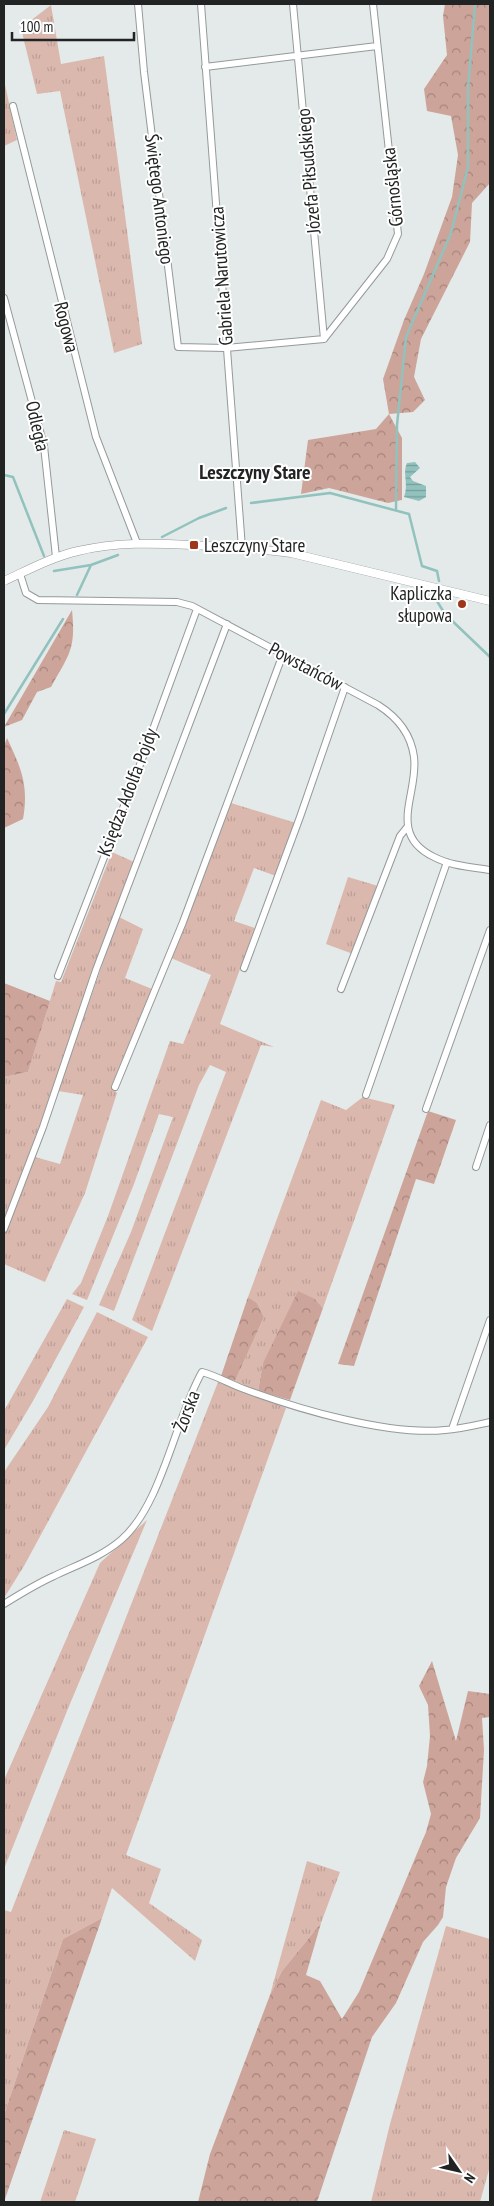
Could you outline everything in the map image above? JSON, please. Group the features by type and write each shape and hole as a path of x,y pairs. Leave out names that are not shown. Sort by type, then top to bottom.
{"street":[{"name":"Świętego Antoniego","path":"138,4 144,72 178,347 226,348"},
{"name":"Gabriela Narutowicza","path":"201,4 242,548"},
{"name":"Józefa Piłsudskiego","path":"292,4 324,339"},
{"name":"Górnośląska","path":"324,339 387,260 398,234 373,4"},
{"path":"205,67 377,46"},
{"name":"Rogowa","path":"13,106 96,437 137,543"},
{"name":"Odległa","path":"4,298 44,446 56,557"},
{"path":"226,348 324,339"},
{"path":"4,581 56,557 101,546 137,543 242,548 290,553 490,601"},
{"name":"Powstańców","path":"20,574 26,593 38,600 177,602 197,608 387,711 398,721 408,738 415,764 407,815 408,826"},
{"name":"Księdza Adolfa Pojdy","path":"58,976 141,762 197,608"},
{"path":"4,1229 43,1126 96,970 227,624"},
{"path":"115,1087 186,914 283,654"},
{"path":"244,968 300,817 345,687"},
{"path":"341,989 400,836 408,826 421,848 434,857 447,862 490,870"},
{"path":"366,1095 447,862"},
{"path":"426,1109 490,930"},
{"path":"476,1167 490,1125"},
{"path":"452,1429 490,1320"},
{"name":"Żorska","path":"4,1604 53,1576 93,1560 129,1533 140,1519 151,1497 180,1428 192,1389 202,1372 216,1376 243,1389 318,1412 401,1430 452,1429 490,1422"}],"green space":[{"path":"445,4 490,4 490,183 472,203 470,242 421,339 414,377 425,400 413,412 389,414 383,379 452,197 458,155 451,116 427,111 424,89 447,55 443,16"},
{"path":"51,5 61,64 104,56 142,344 114,353 60,91 37,94 21,28"},
{"path":"4,80 17,140 4,146"},
{"path":"389,414 402,438 402,500 388,503 329,488 301,494 308,440 376,429"},
{"path":"72,610 73,634 70,651 51,687 37,692 22,720 4,727"},
{"path":"7,738 20,768 24,786 25,807 23,819 4,828 4,746"},
{"path":"231,803 296,823 276,876 254,868 234,921 255,928 220,1024 274,1047 261,1045 152,1331 132,1320 226,1072 210,1065 199,1085 114,1311 99,1305 131,1232 173,1117 159,1114 134,1184 87,1300 72,1294 81,1283 108,1216 170,1041 183,1044 211,975 171,958"},
{"path":"112,852 134,862 4,1219 4,1077 28,1072 56,981 61,982"},
{"path":"348,877 378,886 353,954 326,944"},
{"path":"119,917 143,929 125,978 152,989 111,1087 117,1093 85,1193 45,1282 4,1264 4,1233 35,1157 60,1164 83,1095 58,1091"},
{"path":"4,983 50,1001 28,1072 4,1077"},
{"path":"363,1097 395,1105 323,1308 315,1299 263,1363 258,1391 235,1381 264,1317 257,1303 248,1297 321,1100 346,1110"},
{"path":"428,1111 456,1120 434,1184 416,1179 354,1366 338,1364"},
{"path":"298,1291 315,1299 323,1308 290,1400 258,1391 263,1363"},
{"path":"248,1297 257,1303 264,1317 235,1381 221,1376"},
{"path":"67,1299 84,1307 4,1450 4,1411"},
{"path":"97,1312 148,1337 24,1566 4,1598 4,1472 48,1407"},
{"path":"218,1382 286,1408 126,1855 161,1869 149,1903 202,1940 195,1961 112,1888 102,1918 63,1939 4,2115 4,1910 11,1912"},
{"path":"147,1520 67,1711 4,1869 4,1780 100,1563"},
{"path":"432,1661 456,1741 468,1691 490,1694 490,1717 482,1718 484,1750 480,1818 456,1858 446,1887 443,1917 423,1942 396,2003 372,2037 317,2202 198,2202 210,2154 270,1995 282,1971 321,1923 306,1975 320,1981 342,2019 359,1992 426,1832 431,1814 423,1782 427,1766 430,1736 428,1705 419,1686"},
{"path":"307,1861 340,1872 321,1923 282,1971 270,1995"},
{"path":"102,1918 4,2202 4,2115 63,1939"},
{"path":"446,1926 490,1939 490,2166 480,2202 371,2202 390,2124"},
{"path":"64,2130 96,2139 75,2202 40,2202"}],"water":[{"path":"415,462 420,468 410,477 413,481 426,486 426,497 419,501 404,497 407,463"}],"waterway":[{"path":"396,509 397,425 406,337 451,233 468,167 468,89 475,4"},
{"path":"4,475 13,477 44,556"},
{"path":"251,503 330,493 409,514 422,566 437,571 439,581"},
{"path":"162,537 199,518 226,508"},
{"path":"77,595 91,565 118,555"},
{"path":"54,571 91,565"},
{"path":"435,598 445,614 490,657"},
{"path":"4,714 63,619"}],"place":[{"name":"Leszczyny Stare","path":"194,545"},
{"name":"Kapliczka słupowa","path":"462,604"}],"district":[{"name":"Leszczyny Stare","path":"255,472"}]}
